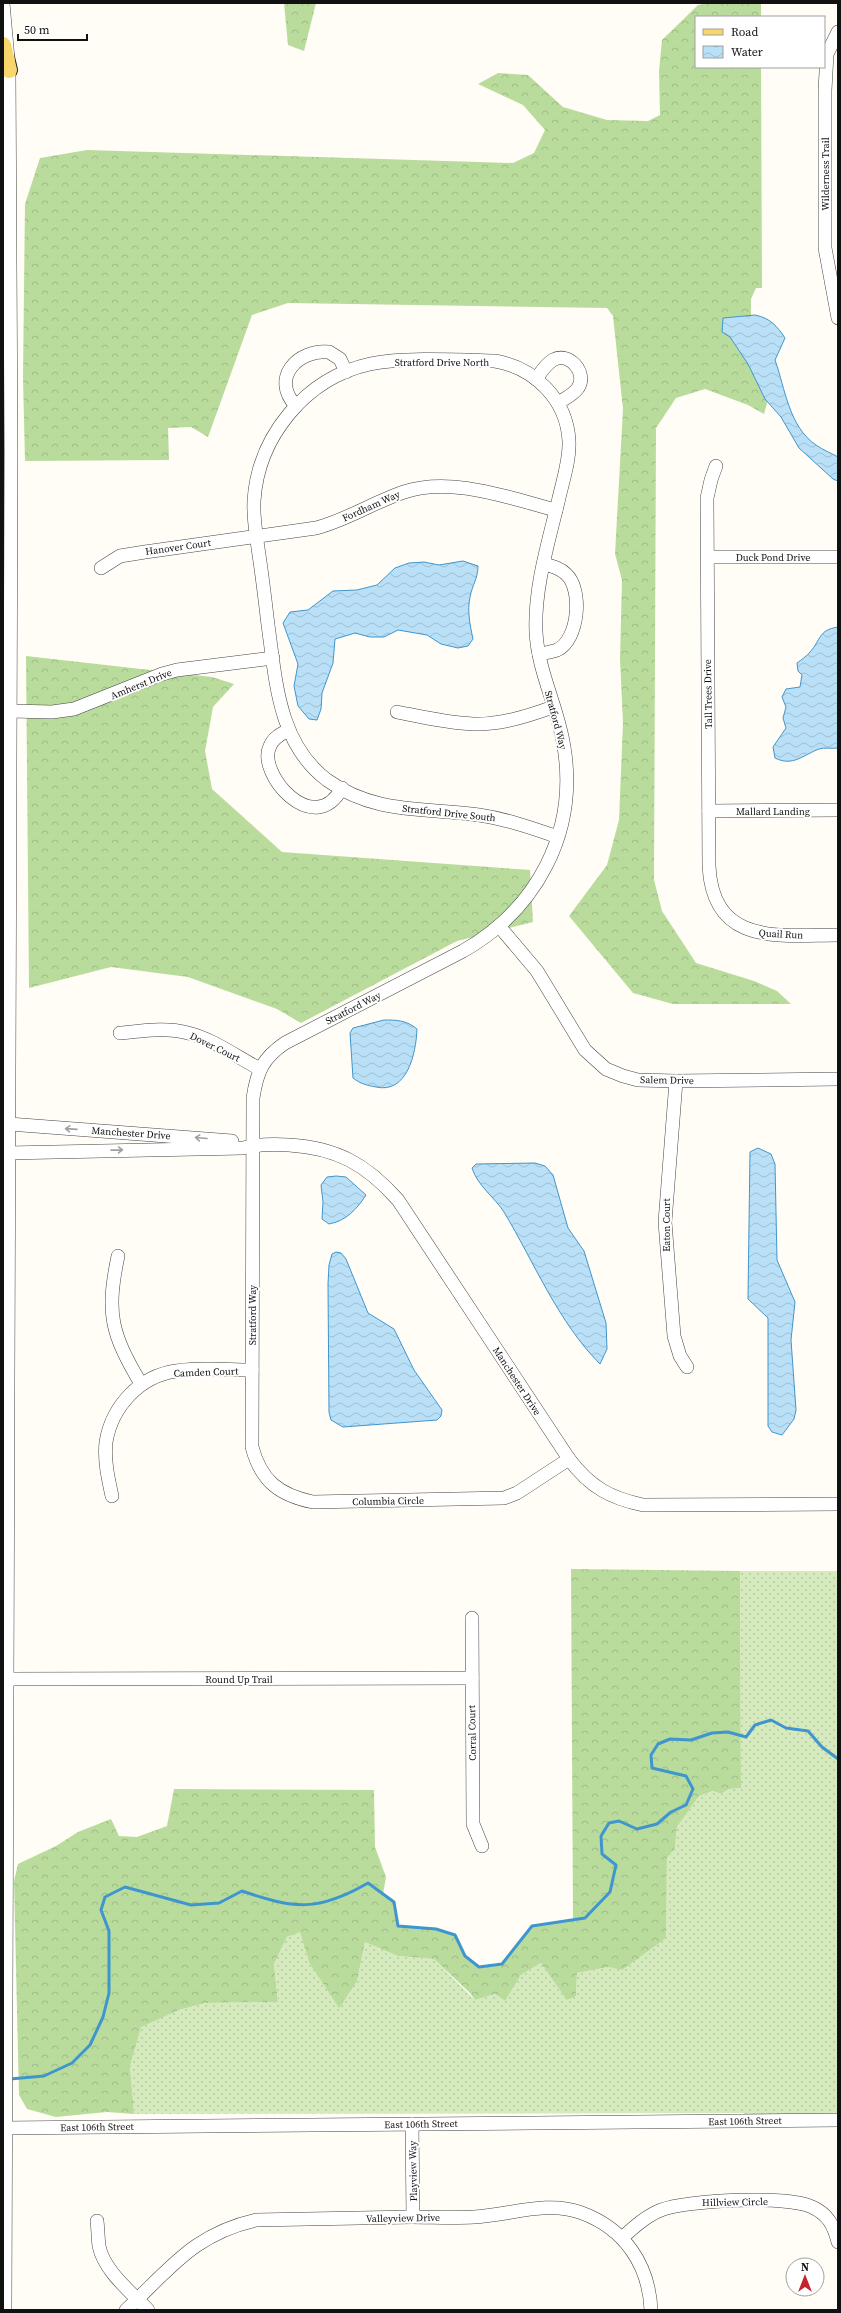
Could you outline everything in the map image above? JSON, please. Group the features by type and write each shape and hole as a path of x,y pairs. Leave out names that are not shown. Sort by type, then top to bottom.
{"main road":[{"path":"3,45 8,70"}],"street":[{"path":"3,3 8,70 10,711 6,1679 4,1718 5,2310"},
{"name":"Wilderness Trail","path":"838,32 827,54 825,90 825,248 838,318"},
{"path":"296,406 288,398 285,384 286,375 299,360 310,355 330,352 340,359 346,372"},
{"path":"536,379 550,362 558,358 567,359 576,364 580,372 579,385 572,395 558,403"},
{"name":"Stratford Drive North","path":"257,536 254,501 258,475 272,438 296,406 320,386 346,372 370,364 385,362 476,361 505,363 524,371 536,379 558,403 565,418 569,443 556,510"},
{"name":"Tall Trees Drive","path":"716,466 707,498 709,880 718,906 728,918"},
{"name":"Fordham Way","path":"257,536 316,528 336,523 404,492 433,486 465,488 556,510"},
{"name":"Stratford Way","path":"252,1418 253,1098 256,1079 260,1069 274,1051 285,1043 463,951 500,926 520,906 532,891 552,855 565,811 567,772 564,746 539,654 536,632 537,603 556,510"},
{"name":"Hanover Court","path":"101,568 120,556 257,536"},
{"name":"Stratford Drive South","path":"257,536 278,694 288,730 310,763 328,780 362,799 382,806 480,815 522,825 558,837"},
{"name":"Duck Pond Drive","path":"708,557 838,556"},
{"path":"539,654 558,650 564,645 573,630 576,611 575,593 567,574 555,567 544,564"},
{"name":"Amherst Drive","path":"10,711 52,712 74,710 162,674 177,670 273,658"},
{"path":"397,712 446,722 474,724 512,720 553,707"},
{"path":"288,730 272,741 267,755 271,772 282,789 302,804 319,808 330,804 342,788"},
{"name":"Mallard Landing","path":"709,811 838,810"},
{"name":"Quail Run","path":"728,918 741,927 761,934 838,935"},
{"name":"Salem Drive","path":"500,926 537,971 585,1050 594,1060 606,1069 638,1080 838,1080"},
{"name":"Dover Court","path":"120,1033 155,1030 189,1033 204,1039 260,1069"},
{"name":"Eaton Court","path":"676,1081 665,1200 665,1229 674,1336 680,1356 687,1367"},
{"name":"Manchester Drive","path":"9,1124 203,1138 243,1142 253,1145 302,1146 326,1150 352,1160 374,1174 398,1200 569,1459 586,1480 602,1491 622,1501 643,1505 838,1504"},
{"name":"Manchester Drive","path":"8,1152 243,1148 253,1145"},
{"path":"118,1256 112,1291 113,1327 119,1345 141,1384"},
{"name":"Camden Court","path":"112,1496 106,1455 110,1427 118,1409 141,1384 176,1371 252,1370"},
{"name":"Columbia Circle","path":"252,1418 252,1447 256,1460 265,1478 277,1488 294,1498 313,1502 504,1498 517,1493 569,1459"},
{"name":"Corral Court","path":"472,1618 473,1824 482,1846"},
{"name":"Round Up Trail","path":"6,1679 472,1678"},
{"name":"East 106th Street","path":"4,2128 838,2120"},
{"name":"Playview Way","path":"412,2124 413,2217"},
{"name":"Hillview Circle","path":"622,2238 650,2216 676,2206 690,2203 770,2201 794,2202 820,2211 828,2218 835,2230 838,2242"},
{"name":"Valleyview Drive","path":"126,2310 190,2249 203,2240 232,2226 256,2220 473,2217 547,2208 568,2209 599,2220 622,2238 628,2244 644,2271 649,2292 651,2310"},
{"path":"97,2221 99,2246 103,2256 114,2273 148,2310"}],"green space":[{"path":"284,3 316,3 304,51 288,45"},
{"path":"711,3 761,3 761,16 695,16 695,68 761,68 762,288 756,288 751,299 751,331 771,389 764,414 748,405 705,389 676,398 656,428 654,880 662,911 696,963 754,981 777,991 791,1004 673,1004 633,993 569,916 607,865 619,820 623,723 620,659 622,580 615,554 623,409 613,316 607,308 288,303 252,315 208,437 191,427 168,428 169,460 25,461 23,378 25,204 40,158 87,150 513,163 534,153 545,130 523,105 478,84 498,73 528,75 563,107 607,120 648,121 660,115 659,71 662,40 698,5"},
{"path":"26,656 212,677 234,684 213,707 205,751 212,789 282,852 530,870 533,922 457,941 301,1023 277,1009 188,977 111,967 29,988"},
{"path":"571,1569 740,1571 741,1788 729,1789 721,1794 713,1791 699,1796 677,1827 675,1848 667,1858 666,1938 622,1970 609,1967 577,1973 576,1996 567,2000 541,1963 521,1975 505,2001 495,1994 475,2000 470,1993 434,1959 398,1956 365,1942 357,1981 339,2008 309,1962 300,1932 287,1937 274,1964 278,2002 205,2003 179,2010 141,2027 130,2066 134,2114 107,2112 56,2117 27,2109 19,2095 14,1881 18,1864 56,1846 78,1832 111,1819 119,1836 137,1837 167,1826 174,1789 374,1790 375,1847 386,1877 383,1894 394,1902 398,1926 436,1929 455,1935 466,1956 479,1967 502,1963 532,1926 573,1919"},
{"path":"740,1571 838,1571 838,2116 744,2117 744,2113 134,2114 130,2066 141,2026 179,2010 205,2003 278,2002 274,1964 287,1937 300,1931 309,1962 357,1981 365,1942 398,1956 434,1959 475,2000 495,1994 505,2001 521,1975 541,1963 576,1996 577,1973 609,1967 666,1938 667,1858 675,1848 677,1827 699,1796 713,1791 721,1794 729,1789 741,1788"}],"water":[{"path":"755,315 765,318 773,323 785,338 775,360 789,406 794,418 807,437 819,447 838,457 838,481 833,479 799,448 781,417 765,399 748,364 730,337 722,332 723,318"},
{"path":"463,561 478,566 469,602 469,618 473,639 468,646 458,648 441,644 427,635 398,630 384,637 370,637 355,633 335,639 333,663 322,693 321,709 317,720 309,719 298,706 294,686 298,664 283,623 290,612 308,610 333,591 357,590 377,585 395,568 409,563 424,562 439,565"},
{"path":"838,627 838,748 821,748 793,761 775,758 773,747 786,728 783,718 786,707 782,697 786,689 800,687 802,675 798,671 797,663 814,648 823,633 832,628"},
{"path":"384,1020 401,1021 417,1029 415,1050 408,1070 395,1084 387,1088 366,1085 353,1078 350,1033 353,1028"},
{"path":"758,1148 771,1154 775,1164 777,1260 795,1302 791,1340 796,1410 794,1419 782,1435 772,1432 768,1426 768,1318 748,1299 750,1152"},
{"path":"535,1163 545,1166 553,1175 568,1228 584,1251 606,1323 607,1349 600,1364 585,1347 559,1311 504,1212 482,1186 472,1168 476,1164"},
{"path":"327,1177 346,1177 366,1195 350,1214 341,1220 329,1224 322,1219 323,1202 321,1185"},
{"path":"336,1252 341,1253 346,1259 368,1313 394,1329 414,1370 442,1410 441,1416 437,1420 343,1427 331,1420 329,1412 328,1284 329,1265 332,1254"}],"waterway":[{"path":"10,2079 44,2076 72,2063 90,2045 103,2017 109,1993 109,1931 101,1910 105,1897 125,1887 191,1905 219,1903 242,1891 277,1901 306,1905 335,1899 368,1883 394,1902 398,1926 436,1929 455,1935 465,1956 479,1967 502,1964 532,1926 585,1918 610,1892 616,1865 602,1854 601,1836 609,1823 619,1821 637,1829 657,1824 671,1812 686,1805 693,1789 686,1776 652,1768 651,1755 658,1744 670,1739 691,1740 712,1733 728,1732 746,1737 755,1725 771,1720 786,1728 808,1731 822,1747 838,1759"}]}
